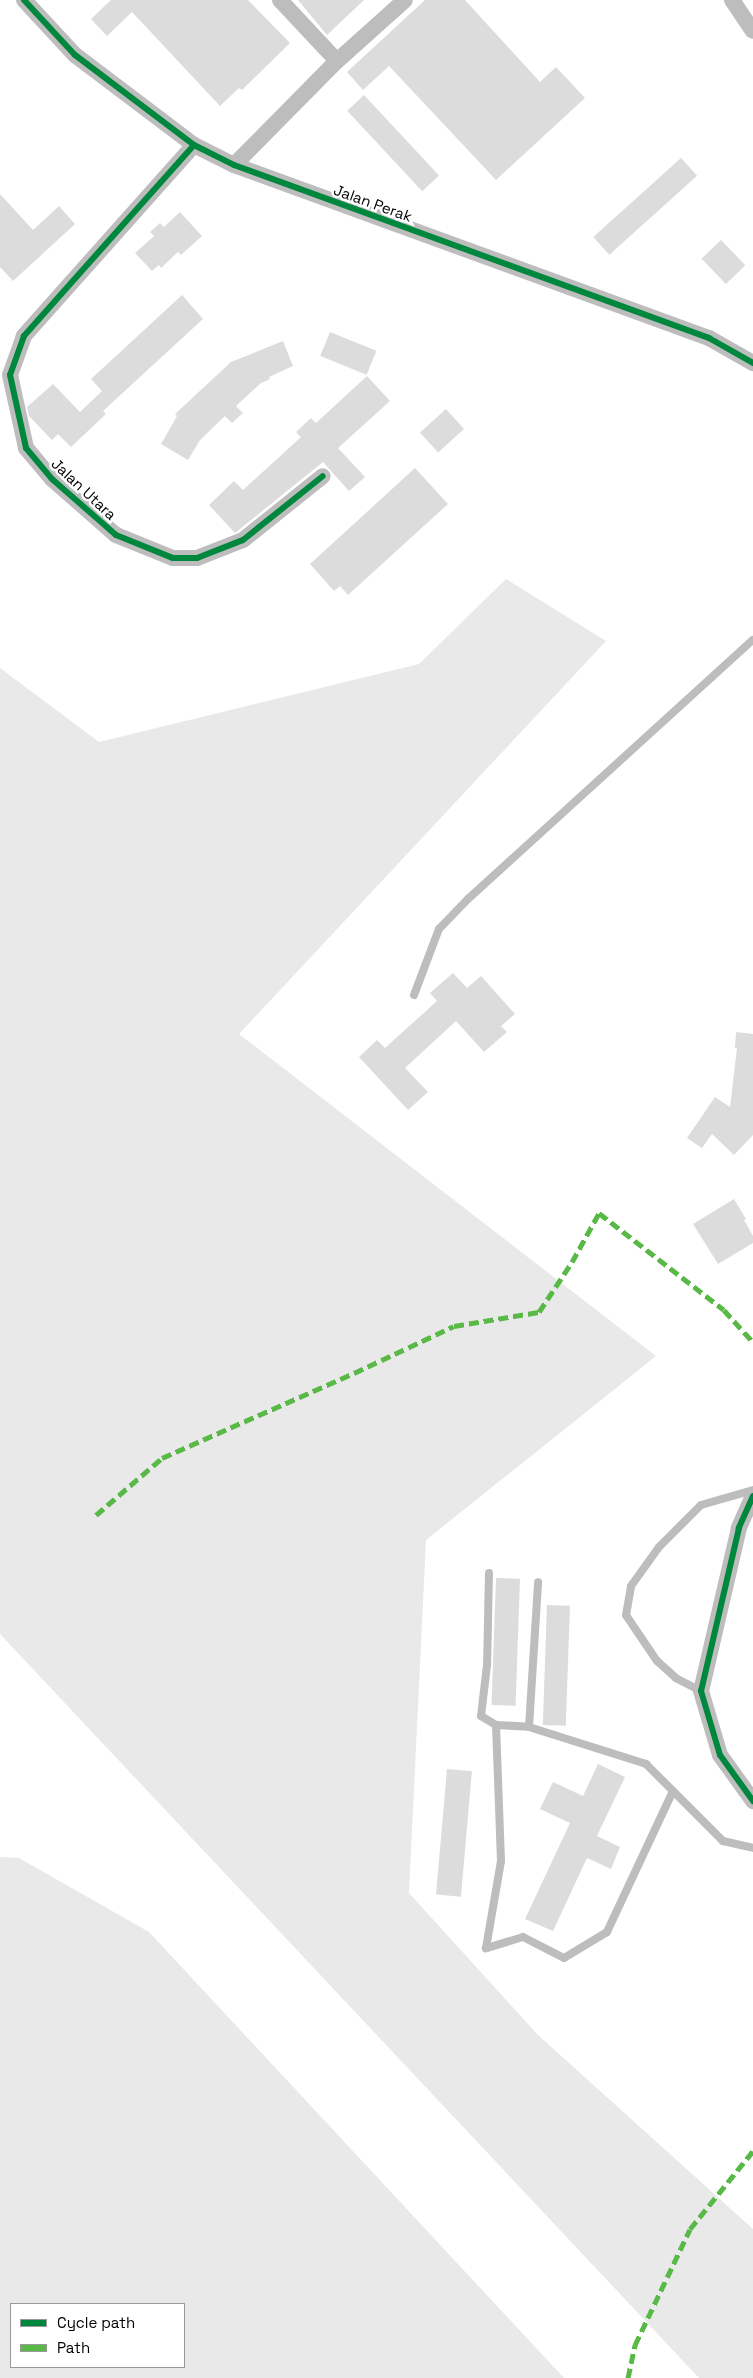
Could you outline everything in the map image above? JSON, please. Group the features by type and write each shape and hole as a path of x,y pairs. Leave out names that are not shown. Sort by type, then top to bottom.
{"street":[{"name":"Jalan Perak","path":"24,0 75,55 194,145 234,165 709,338 753,362"},
{"path":"280,0 338,61"},
{"path":"234,165 338,61 405,0"},
{"path":"732,0 753,31"},
{"name":"Jalan Utara","path":"194,145 24,336 10,375 26,448 52,479 116,535 172,558 197,558 243,540 324,476"},
{"path":"753,1496 739,1528 701,1691 720,1755 753,1801"}],"lane":[{"path":"414,995 439,929 468,898 753,640"},
{"path":"701,1691 676,1678 657,1661 626,1614 631,1586 659,1547 700,1505 753,1490"},
{"path":"489,1573 487,1665 481,1716 496,1725 529,1727 646,1764 723,1841 753,1848"},
{"path":"529,1727 538,1582"},
{"path":"496,1725 501,1861 486,1948 523,1937 564,1958 607,1932 673,1791"}],"shaded area":[{"path":"506,579 606,641 239,1034 656,1356 426,1540 409,1893 538,2035 753,2229 753,2378 699,2378 0,1634 0,668 99,742 419,664"},
{"path":"0,1857 19,1858 149,1932 564,2378 0,2378"}],"building":[{"path":"111,0 248,0 290,43 242,90 239,88 220,106 132,12 107,36 91,19"},
{"path":"298,0 364,0 327,35"},
{"path":"425,0 465,0 540,82 556,67 585,98 496,180 389,66 363,90 347,72"},
{"path":"364,95 439,175 422,191 347,111"},
{"path":"681,158 697,176 609,255 593,237"},
{"path":"0,194 33,230 59,206 75,224 13,281 0,267"},
{"path":"180,212 202,236 181,255 178,252 161,268 159,265 152,271 135,253 154,236 150,232 160,223 164,227"},
{"path":"721,240 745,265 726,284 702,259"},
{"path":"182,295 203,319 103,411 106,414 71,447 58,434 52,440 29,416 27,407 53,384 80,412 102,391 91,379"},
{"path":"330,332 376,351 367,375 320,356"},
{"path":"283,341 293,366 269,377 270,379 261,383 236,406 243,413 232,423 225,416 200,440 188,460 161,444 177,416 175,414 231,362"},
{"path":"367,376 390,401 338,448 365,477 349,491 323,462 235,533 209,505 234,481 243,490 301,437 296,432 311,418 316,423"},
{"path":"446,409 464,429 438,452 420,432"},
{"path":"415,468 448,504 348,595 340,586 334,591 310,564"},
{"path":"453,973 467,988 481,976 515,1014 501,1026 507,1032 484,1052 456,1021 405,1068 428,1092 408,1110 359,1057 377,1040 385,1048 437,1001 430,993"},
{"path":"736,1032 753,1034 753,1135 734,1155 712,1134 702,1148 687,1138 715,1097 730,1107 737,1048 735,1048"},
{"path":"734,1199 746,1219 744,1220 753,1236 753,1243 718,1264 693,1224"},
{"path":"496,1578 520,1579 516,1706 492,1705"},
{"path":"547,1605 570,1606 566,1726 543,1725"},
{"path":"598,1764 625,1777 597,1836 620,1847 611,1869 587,1858 553,1931 525,1919 570,1823 540,1809 553,1782 583,1796"},
{"path":"447,1769 472,1771 461,1897 436,1895"}],"marked path":[{"path":"96,1515 162,1458 354,1373 454,1326 539,1312 572,1262 599,1213 724,1310 753,1342"},
{"path":"628,2378 635,2345 690,2229 753,2151"}],"cycle path":[{"path":"24,0 75,55 194,145 234,165 709,338 753,363"},
{"path":"194,145 24,336 10,375 26,448 52,479 116,535 173,558 197,558 243,540 323,476"},
{"path":"753,1496 739,1528 701,1691 720,1755 753,1801"}]}
